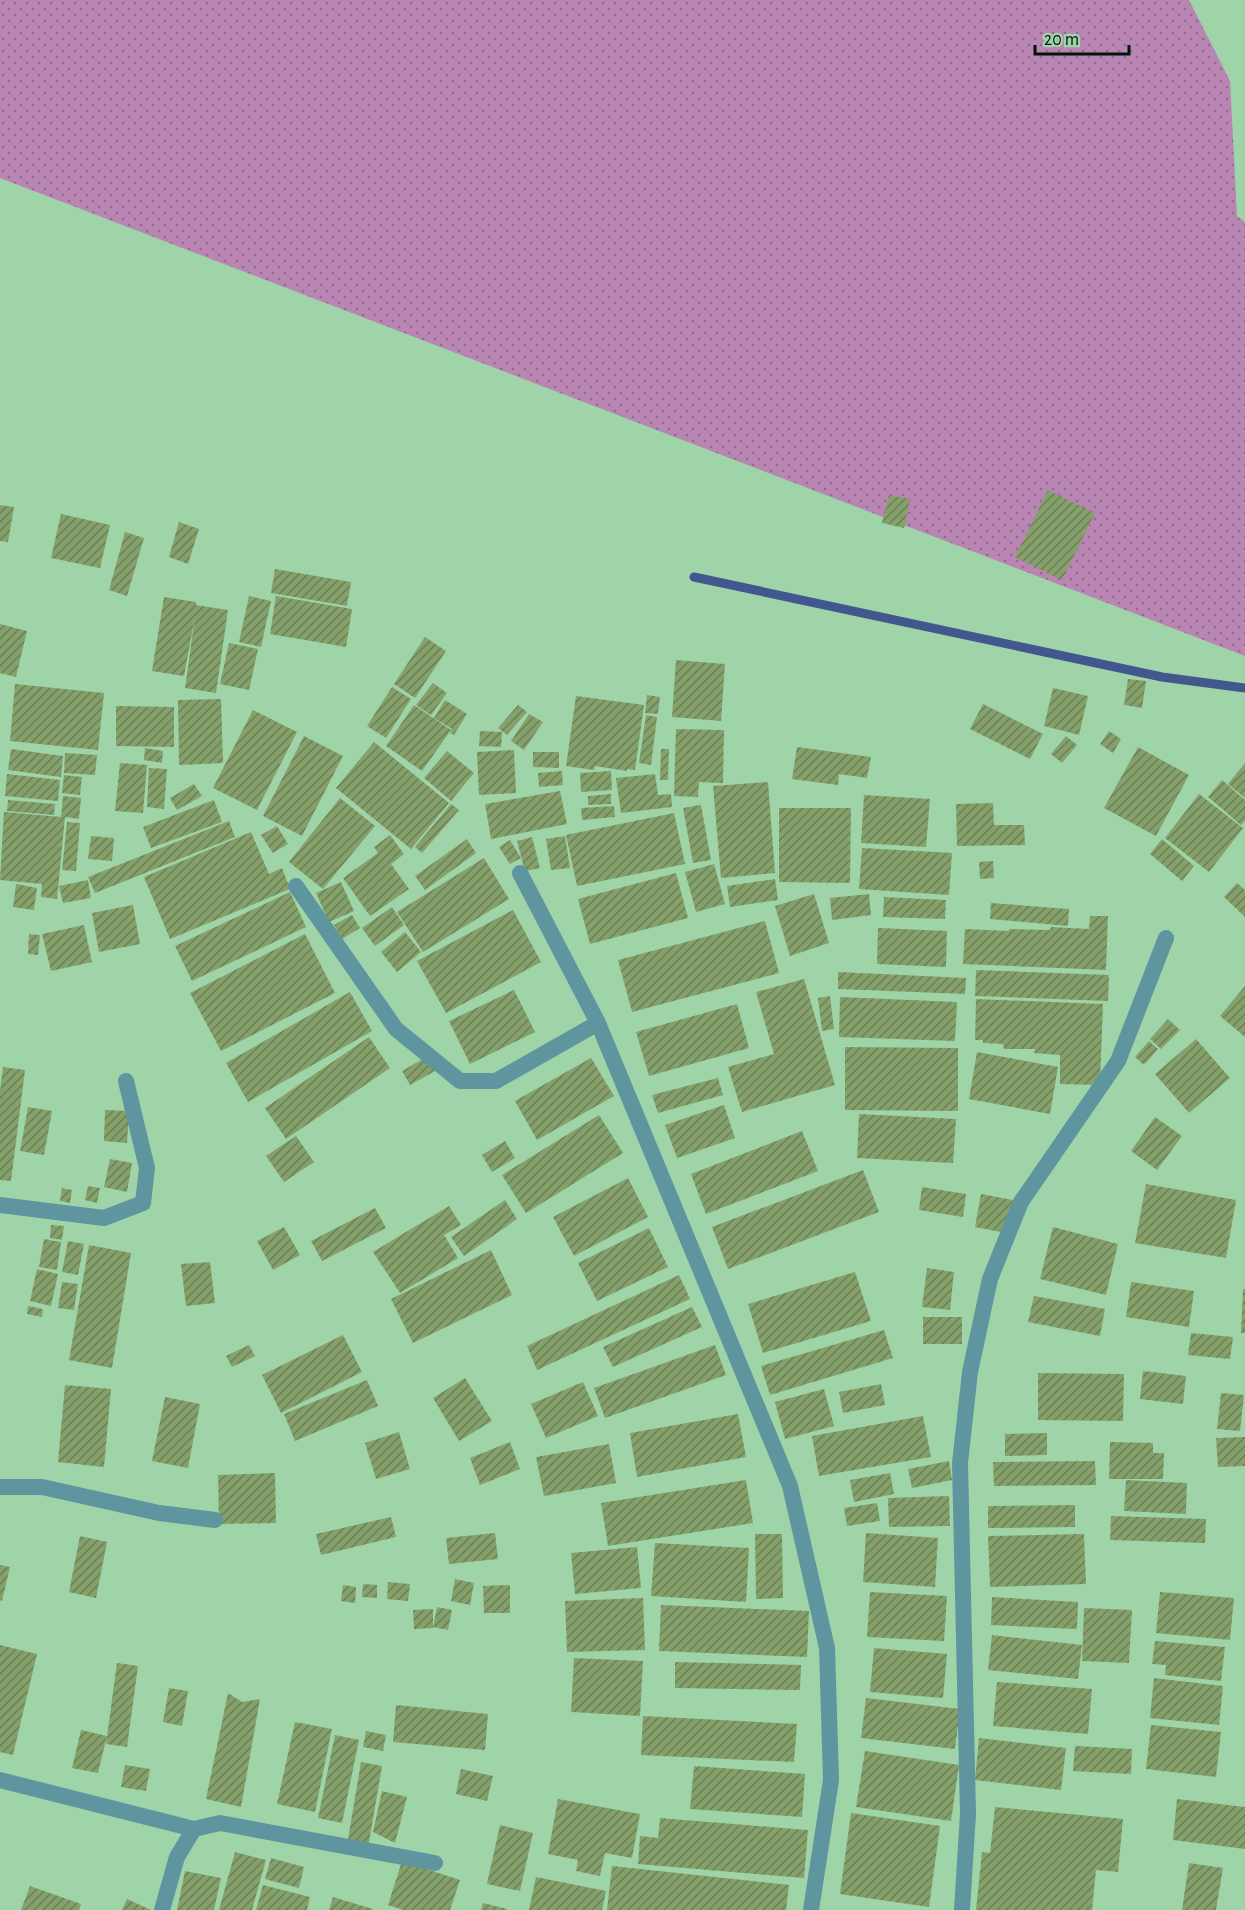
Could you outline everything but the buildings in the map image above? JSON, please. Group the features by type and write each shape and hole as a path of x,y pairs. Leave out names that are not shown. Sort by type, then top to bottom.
{"street":[{"path":"520,873 597,1023 790,1486 827,1648 831,1780 810,1910"},
{"path":"296,886 396,1029 460,1081 496,1081 597,1023"},
{"path":"962,1910 968,1814 960,1463 970,1372 990,1280 1021,1202 1118,1061 1166,938"},
{"path":"0,1205 104,1218 143,1203 147,1168 126,1081"},
{"path":"0,1486 42,1487 159,1513 215,1520"},
{"path":"0,1780 194,1829 220,1823 435,1863"},
{"path":"162,1910 177,1857 194,1829"}],"shaded area":[{"path":"0,0 1189,0 1230,81 1237,216 1245,222 1245,656 0,178"}],"waterway":[{"path":"694,577 1162,677 1245,688"}]}
